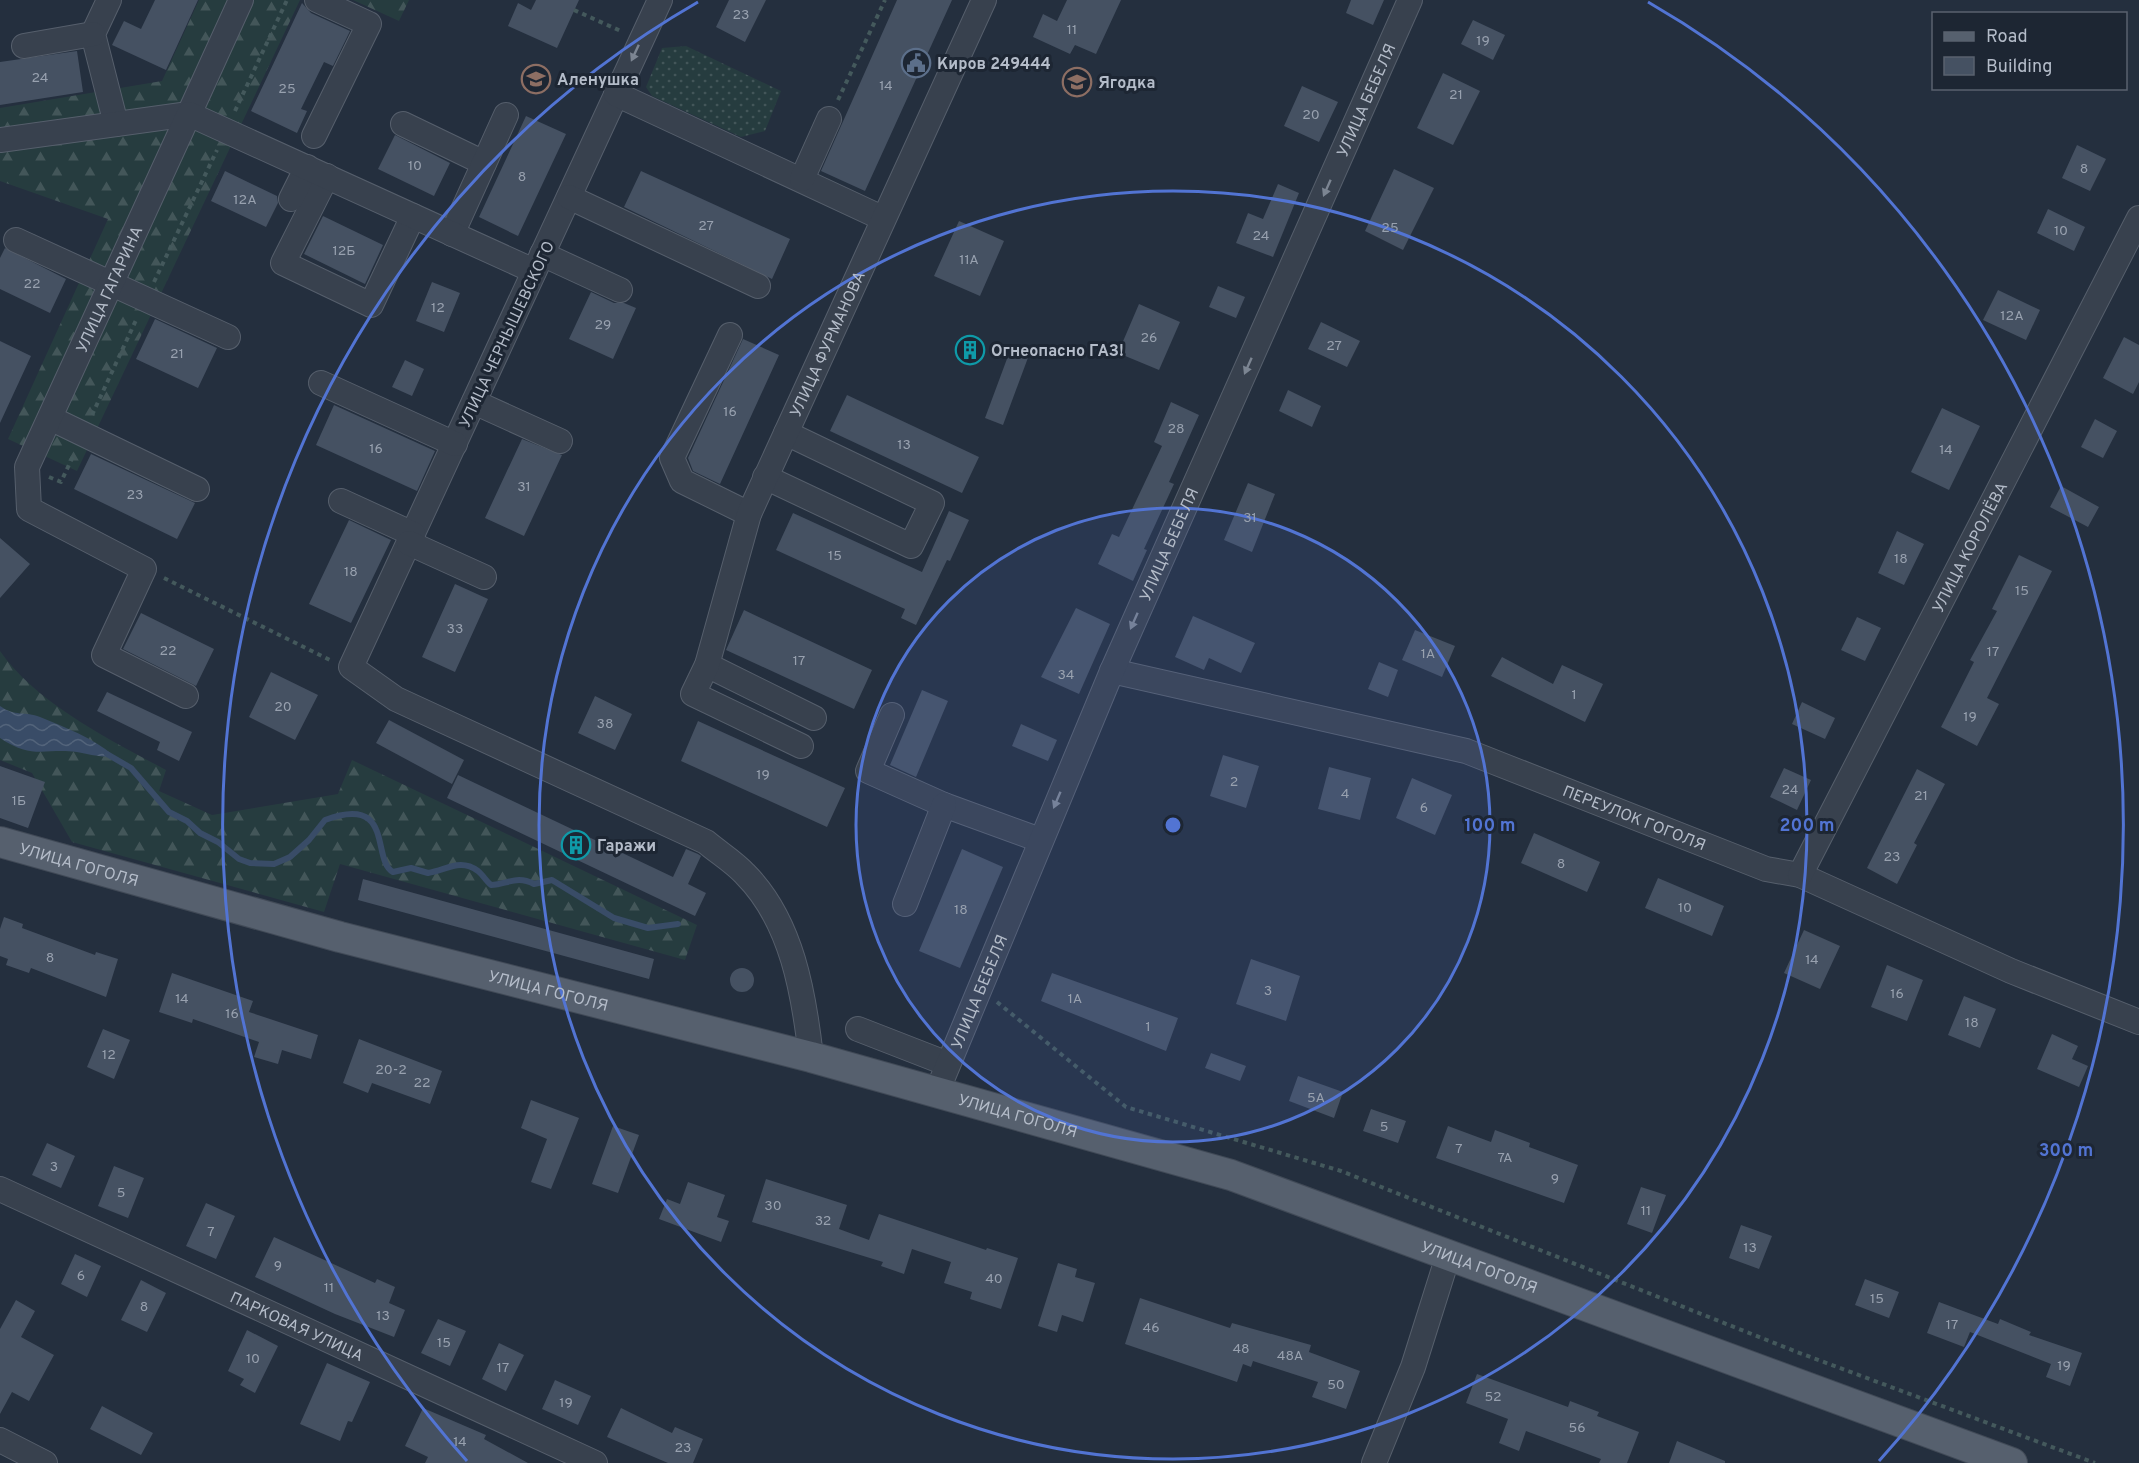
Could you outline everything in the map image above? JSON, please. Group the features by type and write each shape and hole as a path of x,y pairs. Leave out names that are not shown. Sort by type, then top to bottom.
{"main road":[{"name":"УЛИЦА ГОГОЛЯ","path":"0,842 340,937 812,1057 936,1094 1231,1175 2012,1463"}],"street":[{"path":"109,0 93,34 116,124"},
{"name":"УЛИЦА ГАГАРИНА","path":"144,569 28,509 27,467 241,0"},
{"path":"314,136 369,24 317,0"},
{"name":"УЛИЦА ЧЕРНЫШЕВСКОГО","path":"351,667 660,0"},
{"name":"УЛИЦА ФУРМАНОВА","path":"801,746 693,694 707,665 749,514 882,218 984,0"},
{"name":"УЛИЦА БЕБЕЛЯ","path":"936,1094 1112,671 1410,0"},
{"path":"24,46 93,34"},
{"path":"616,94 882,218"},
{"path":"0,140 189,114 452,234 620,290"},
{"path":"452,234 506,115"},
{"path":"802,179 829,119"},
{"path":"403,124 484,163"},
{"path":"291,199 317,172"},
{"path":"317,172 283,263 371,305 413,216"},
{"path":"569,197 758,286"},
{"name":"УЛИЦА КОРОЛЁВА","path":"1800,875 2139,218"},
{"path":"16,240 228,337"},
{"path":"730,335 672,458 682,481 749,514"},
{"path":"321,383 455,444"},
{"path":"474,402 560,441"},
{"path":"50,418 197,489"},
{"path":"765,477 911,546 932,502 786,433"},
{"path":"341,501 484,577"},
{"path":"144,569 104,655 186,696"},
{"path":"707,665 814,718"},
{"path":"351,667 396,699 706,842 746,875 777,919 804,996 812,1057"},
{"name":"ПЕРЕУЛОК ГОГОЛЯ","path":"1112,671 1466,751 1766,869 1800,875 2011,971 2139,1022"},
{"path":"892,715 868,771 944,805 1040,840"},
{"path":"905,904 944,805"},
{"path":"858,1029 948,1064"},
{"name":"ПАРКОВАЯ УЛИЦА","path":"0,1189 595,1463"},
{"path":"1374,1463 1413,1367 1448,1256"},
{"path":"0,1440 45,1463"}],"path":[{"path":"226,130 287,0"},
{"path":"829,119 885,0"},
{"path":"574,10 641,40"},
{"path":"144,569 343,666 351,667"},
{"path":"979,988 1126,1107 1341,1172 1797,1352 2095,1463"}],"green space":[{"path":"199,0 300,0 77,471 8,439 108,219 0,181 0,108 162,81"},
{"path":"353,0 409,0 399,21"},
{"path":"686,46 781,91 765,131 741,137 652,96 646,87 662,48"},
{"path":"0,651 15,670 54,704 98,733 166,770 159,791 212,815 338,794 352,760 697,925 685,960 340,864 324,912 72,842 32,773 0,760"}],"water":[{"path":"0,706 10,712 30,714 69,729 97,743 114,756 66,751 38,752 11,745 0,738"}],"building":[{"path":"155,0 198,0 166,70 112,45 124,21 141,29"},
{"path":"536,0 579,0 557,48 508,26 518,3 531,10"},
{"path":"729,0 766,0 745,42 716,27"},
{"path":"897,0 952,0 865,191 821,171"},
{"path":"1067,0 1121,0 1096,54 1075,45 1070,54 1033,37 1043,14 1057,21"},
{"path":"1351,0 1384,0 1373,25 1346,13"},
{"path":"302,3 311,13 350,31 333,66 324,62 301,109 307,111 297,133 251,111"},
{"path":"1473,20 1505,35 1493,60 1461,44"},
{"path":"77,51 83,92 0,105 0,62"},
{"path":"1443,73 1480,91 1453,145 1417,128"},
{"path":"1302,86 1338,102 1319,142 1284,126"},
{"path":"526,116 566,134 518,236 479,217"},
{"path":"395,135 450,163 434,196 378,169"},
{"path":"2077,145 2106,159 2090,191 2062,178"},
{"path":"1394,169 1434,188 1403,250 1365,231"},
{"path":"225,171 277,196 278,203 266,227 211,201"},
{"path":"641,171 790,239 772,279 624,207"},
{"path":"1278,184 1299,193 1273,257 1236,243 1248,213 1263,219"},
{"path":"2048,209 2085,227 2074,251 2037,233"},
{"path":"323,216 383,245 365,284 304,254"},
{"path":"959,221 1004,241 980,296 934,276"},
{"path":"5,248 66,279 50,313 0,289 0,258"},
{"path":"432,282 460,293 444,332 416,321"},
{"path":"1218,286 1245,297 1236,318 1209,307"},
{"path":"1998,290 2040,310 2026,340 1983,320"},
{"path":"591,292 614,303 624,303 636,308 613,359 569,339"},
{"path":"1139,304 1180,322 1159,370 1118,353"},
{"path":"155,319 217,348 198,388 136,359"},
{"path":"1321,322 1360,341 1347,367 1308,349"},
{"path":"2124,337 2139,345 2139,382 2133,394 2103,378"},
{"path":"743,339 779,355 720,484 693,471 688,458"},
{"path":"0,341 31,356 0,423"},
{"path":"1011,348 1029,355 1003,425 985,418"},
{"path":"405,360 424,369 412,396 392,387"},
{"path":"1288,390 1321,406 1312,427 1279,411"},
{"path":"847,395 979,457 962,493 830,431"},
{"path":"1171,402 1199,415 1169,482 1174,484 1144,549 1147,550 1133,581 1098,564 1112,534 1119,537 1162,446 1154,442"},
{"path":"334,405 435,451 417,491 316,445"},
{"path":"1942,408 1980,426 1949,490 1911,472"},
{"path":"2095,419 2117,431 2103,458 2081,447"},
{"path":"522,439 562,455 524,536 485,518"},
{"path":"91,454 195,503 177,539 74,489"},
{"path":"1248,483 1275,494 1252,552 1224,540"},
{"path":"2061,486 2099,507 2088,527 2050,507"},
{"path":"949,511 969,520 916,625 901,618 905,609 776,550 793,513 922,572"},
{"path":"349,520 391,540 351,623 309,604"},
{"path":"1897,531 1924,544 1904,585 1878,573"},
{"path":"0,538 30,564 0,598"},
{"path":"2019,555 2052,571 1987,698 1999,704 1977,746 1941,727 1974,662 1970,660 1997,611 1992,609"},
{"path":"455,584 488,599 455,672 422,657"},
{"path":"1076,608 1110,624 1079,694 1041,677"},
{"path":"744,610 872,670 854,709 726,650"},
{"path":"141,613 214,649 196,686 123,649"},
{"path":"1193,616 1255,643 1241,673 1209,658 1204,670 1175,657"},
{"path":"1857,617 1881,628 1865,661 1841,650"},
{"path":"1415,630 1455,646 1442,677 1402,660"},
{"path":"1502,657 1553,684 1562,665 1603,684 1585,722 1491,676"},
{"path":"1379,662 1398,670 1388,697 1368,689"},
{"path":"271,672 318,695 295,740 249,717"},
{"path":"922,690 948,701 916,777 890,765"},
{"path":"107,692 192,732 179,761 157,750 160,742 97,711"},
{"path":"595,696 632,714 615,750 578,733"},
{"path":"1802,702 1835,718 1825,739 1792,724"},
{"path":"389,720 464,760 452,784 376,743"},
{"path":"698,721 845,788 827,827 681,761"},
{"path":"1021,724 1057,740 1048,761 1012,746"},
{"path":"1223,755 1259,766 1246,808 1210,796"},
{"path":"0,766 45,782 28,828 0,818"},
{"path":"1329,767 1371,778 1360,820 1318,809"},
{"path":"1784,768 1811,780 1797,810 1770,797"},
{"path":"1917,769 1945,784 1914,843 1917,845 1897,884 1867,868"},
{"name":"Гаражи","path":"458,775 673,877 686,849 698,854 701,856 688,884 706,893 695,916 447,798"},
{"path":"1412,778 1452,795 1435,835 1396,818"},
{"path":"1534,833 1600,862 1587,892 1521,863"},
{"path":"962,849 1003,867 960,968 919,951"},
{"path":"1658,878 1724,906 1712,936 1645,908"},
{"path":"363,879 654,959 649,979 358,900"},
{"path":"4,917 23,924 22,928 95,955 96,952 118,959 106,997 31,968 29,973 6,965 8,959 0,956 0,929"},
{"path":"1804,930 1840,946 1820,989 1784,973"},
{"path":"1251,959 1300,976 1286,1021 1236,1004"},
{"path":"1887,965 1923,980 1907,1021 1871,1007"},
{"path":"742,968 751,971 754,980 751,989 742,992 733,989 730,980 733,971"},
{"path":"172,973 253,1001 249,1012 318,1035 311,1059 282,1050 278,1064 254,1057 259,1042 193,1019 192,1023 159,1012"},
{"path":"1052,973 1178,1018 1166,1051 1041,1001"},
{"path":"1964,996 1996,1009 1980,1048 1948,1035"},
{"path":"103,1029 130,1040 114,1079 87,1067"},
{"path":"2052,1034 2078,1046 2072,1059 2088,1066 2079,1087 2037,1069"},
{"path":"359,1039 442,1071 430,1104 372,1083 368,1093 343,1083"},
{"path":"1211,1053 1246,1066 1240,1081 1205,1068"},
{"path":"1298,1076 1343,1092 1334,1118 1289,1101"},
{"path":"531,1100 579,1118 551,1189 531,1182 547,1139 521,1128"},
{"path":"1371,1109 1406,1121 1398,1143 1363,1131"},
{"path":"613,1126 639,1135 618,1193 592,1184"},
{"path":"1448,1126 1491,1142 1495,1130 1530,1143 1529,1147 1578,1165 1564,1203 1436,1158"},
{"path":"47,1143 75,1156 61,1188 32,1175"},
{"path":"114,1166 144,1178 128,1218 98,1206"},
{"path":"766,1179 847,1205 839,1229 869,1240 879,1214 986,1250 987,1248 1018,1258 1001,1309 970,1299 972,1292 944,1283 951,1262 912,1249 904,1274 881,1266 883,1262 752,1222"},
{"path":"688,1182 725,1195 717,1217 729,1221 721,1242 659,1219 667,1199 680,1204"},
{"path":"1641,1187 1666,1195 1652,1233 1627,1224"},
{"path":"206,1203 235,1216 216,1259 186,1246"},
{"path":"1741,1225 1772,1236 1759,1269 1729,1258"},
{"path":"274,1237 375,1283 377,1279 395,1287 389,1303 405,1310 394,1337 335,1314 255,1277"},
{"path":"75,1254 101,1266 87,1297 61,1284"},
{"path":"1058,1263 1077,1269 1075,1277 1095,1283 1083,1322 1062,1315 1057,1332 1038,1326"},
{"path":"1865,1279 1899,1292 1889,1318 1855,1305"},
{"path":"141,1280 166,1293 147,1332 121,1320"},
{"path":"1140,1298 1230,1328 1232,1323 1311,1345 1309,1352 1360,1371 1346,1409 1312,1397 1318,1382 1253,1361 1251,1367 1243,1364 1237,1382 1125,1344"},
{"path":"16,1300 35,1311 21,1337 54,1355 29,1401 12,1392 0,1414 0,1329"},
{"path":"1939,1302 1998,1324 2000,1319 2031,1332 2029,1335 2082,1353 2070,1386 2046,1377 2051,1364 1970,1332 1964,1347 1927,1333"},
{"path":"438,1319 466,1331 450,1366 421,1353"},
{"path":"247,1330 278,1346 255,1393 240,1385 244,1379 228,1371"},
{"path":"499,1343 524,1355 506,1391 482,1379"},
{"path":"327,1363 370,1382 352,1422 348,1421 340,1441 300,1424"},
{"path":"1477,1374 1568,1407 1570,1401 1599,1412 1597,1416 1639,1432 1627,1463 1599,1463 1601,1459 1526,1431 1519,1451 1499,1443 1508,1419 1466,1403"},
{"path":"555,1380 591,1396 578,1425 542,1409"},
{"path":"102,1406 153,1433 141,1455 90,1429"},
{"path":"423,1408 486,1435 484,1439 528,1463 425,1463 428,1457 405,1446"},
{"path":"621,1408 672,1433 675,1427 703,1439 693,1463 668,1463 607,1437"},
{"path":"1677,1441 1725,1461 1725,1463 1669,1463"}],"waterway":[{"path":"107,754 131,768 169,812 187,821 200,833 218,842 239,859 250,863 274,864 290,857 309,840 325,820 347,814 362,815 371,822 377,832 383,855 393,872 411,868 428,873 465,865 478,871 491,885 517,880 534,884 552,880 614,918 648,928 678,924"}],"place":[{"name":"Киров 249444","path":"916,63"},
{"name":"Аленушка","path":"536,79"},
{"name":"Ягодка","path":"1077,82"},
{"name":"Огнеопасно ГАЗ!","path":"970,350"},
{"name":"Гаражи","path":"576,845"}]}
